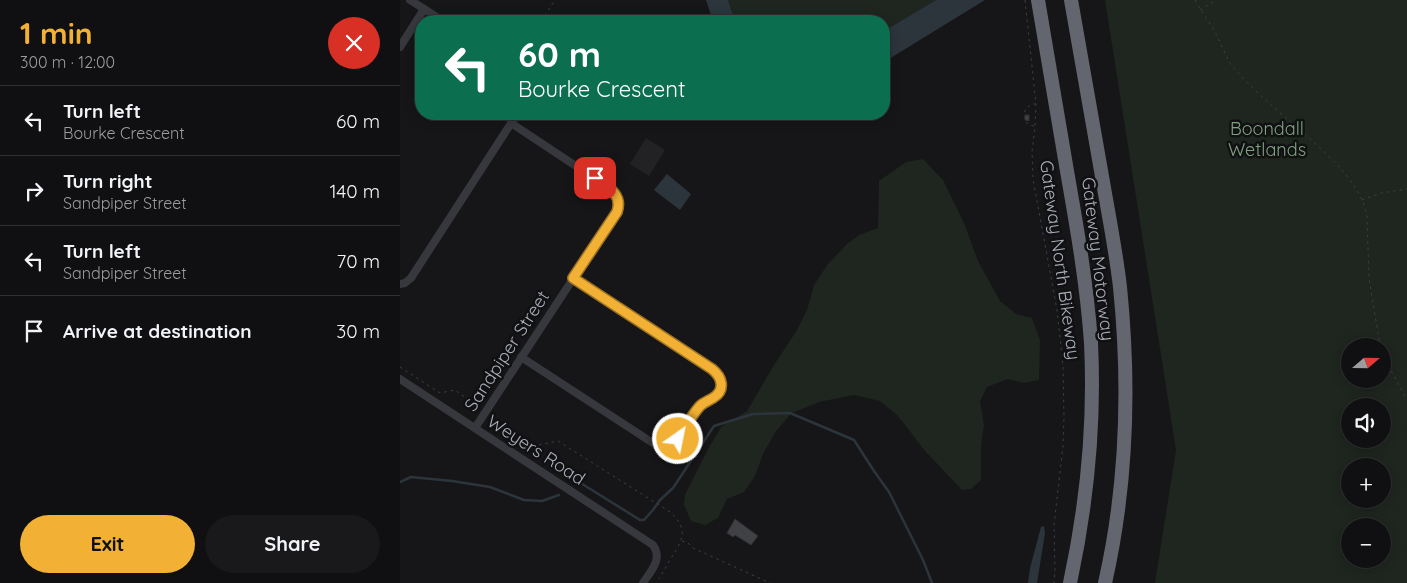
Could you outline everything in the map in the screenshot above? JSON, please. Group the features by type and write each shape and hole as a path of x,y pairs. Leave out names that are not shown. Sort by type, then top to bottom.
{"highway":[{"name":"Gateway Motorway","path":"1038,0 1084,266 1091,344 1092,390 1088,468 1082,526 1070,583"},
{"name":"Gateway Motorway","path":"1071,0 1112,236 1119,284 1126,372 1124,453 1112,550 1105,583"}],"street":[{"path":"410,0 434,15"},
{"path":"420,15 424,9"},
{"path":"400,47 415,23"},
{"path":"400,284 405,283 411,278 513,120"},
{"name":"Sandpiper Street","path":"475,428 617,212 619,205 615,194 609,188 511,123"},
{"path":"521,358 659,447 675,443 698,408 720,392 722,386 720,378 712,369 573,278"},
{"name":"Weyers Road","path":"400,379 650,542 657,552 656,561 643,583"}],"path":[{"path":"545,15 555,0"},
{"name":"Gateway North Bikeway","path":"1025,0 1036,104 1032,152 1034,179 1057,310 1061,339 1064,392 1063,446 1054,530 1054,583"},
{"path":"1195,0 1215,31 1232,66 1334,162 1362,200 1366,208 1369,278 1379,338"},
{"path":"1200,10 1216,0"},
{"path":"1035,126 1029,125 1024,120 1026,109 1031,104 1036,104"},
{"path":"1362,200 1381,193 1407,189"},
{"path":"400,367 440,393 455,390 466,398 469,411 476,416"},
{"path":"1391,371 1407,400"},
{"path":"486,422 524,448 558,441 653,503 670,512 678,521 682,532 682,540 658,579"},
{"path":"682,540 693,548 770,583"}],"shaded area":[{"path":"706,0 728,0 733,15 711,15"},
{"path":"936,0 985,0 890,58 890,27"},
{"path":"646,138 665,150 649,176 630,164"},
{"path":"667,174 691,194 680,210 654,190"},
{"path":"1044,526 1045,533 1037,583 1028,583 1041,527"}],"green space":[{"path":"728,0 936,0 890,27 890,15 733,15"},
{"name":"Boondall Wetlands","path":"1105,0 1407,0 1407,583 1155,583 1176,450"},
{"path":"923,159 943,180 964,223 978,261 1000,301 1016,314 1032,318 1040,340 1039,380 1024,383 1008,379 987,387 980,401 984,425 981,445 981,480 971,489 962,490 925,451 898,416 880,401 854,395 819,402 792,413 776,431 763,454 755,476 744,492 727,499 718,518 705,525 691,521 684,505 685,495 721,427 747,411 797,330 807,310 814,285 828,264 847,244 859,235 878,228 879,181 906,162"}],"building":[{"path":"1025,115 1029,115 1029,121 1025,120"},
{"path":"735,519 758,536 751,545 735,535 733,537 727,533"}],"waterway":[{"path":"571,477 640,520 644,520 660,500 673,488 714,426 753,414 790,413 854,440 889,492 923,560 932,583"},
{"path":"400,482 411,477 452,481 490,487 524,500 542,501 559,495"}],"route":[{"path":"595,178 615,194 619,205 617,212 573,278 712,369 720,378 722,386 720,392 698,408 678,439"}]}
